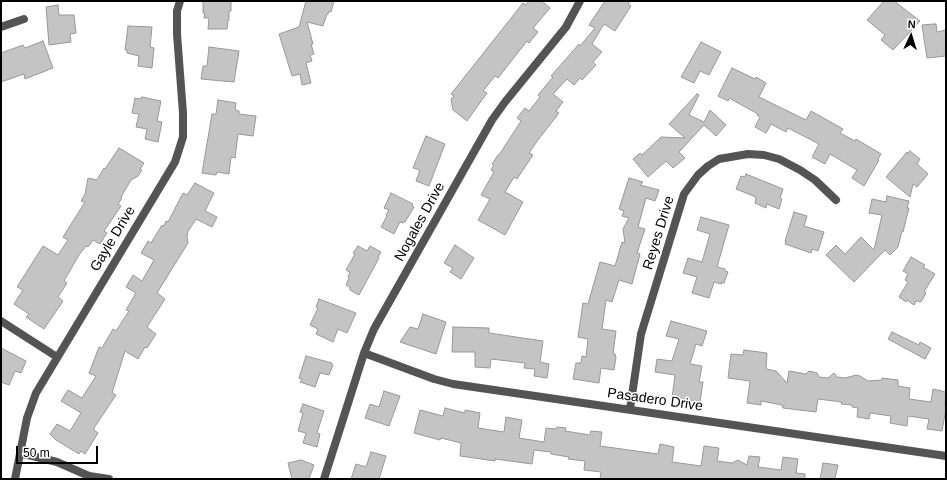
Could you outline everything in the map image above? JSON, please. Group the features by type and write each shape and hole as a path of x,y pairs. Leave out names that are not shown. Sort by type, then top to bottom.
{"street":[{"name":"Gayle Drive","path":"15,479 27,418 36,393 175,162 183,137 183,113 177,34 180,1"},
{"name":"Nogales Drive","path":"324,479 364,353 374,329 492,120 566,27 580,1"},
{"path":"1,27 24,19"},
{"name":"Reyes Drive","path":"630,410 641,334 684,194 698,175 708,166 719,160 748,154 764,156 779,160 800,170 815,180 836,200"},
{"path":"1,321 57,357"},
{"name":"Pasadero Drive","path":"364,353 434,379 453,384 946,456"},
{"path":"20,454 57,462 89,476 108,479"}],"building":[{"path":"203,1 231,2 231,11 229,11 227,29 208,29 209,18 204,18 205,13 203,13"},
{"path":"306,1 334,1 331,12 329,11 327,14 323,26 307,22 314,54 310,55 312,61 306,63 311,83 302,85 300,74 292,76 279,34 299,27"},
{"path":"529,1 542,1 550,8 533,28 538,32 529,43 527,41 498,78 495,76 483,91 487,93 467,121 453,110 451,99 454,96 451,94 523,3 526,5"},
{"path":"605,1 630,1 628,4 631,6 615,31 604,24 592,44 602,52 593,62 596,65 582,80 580,78 574,85 567,79 553,94 563,102 556,111 559,113 529,153 533,155 517,179 514,177 505,192 523,202 505,235 478,220 490,199 481,195 494,172 491,170 494,165 492,164 521,121 517,118 525,108 529,111 540,97 538,95 553,77 551,76 595,28 589,25"},
{"path":"884,1 894,1 920,21 893,50 881,40 885,35 867,20"},
{"path":"58,5 59,15 74,15 76,33 70,34 71,42 49,45 46,7"},
{"path":"936,24 937,32 946,30 946,56 927,58 922,25"},
{"path":"128,26 152,27 150,47 154,48 152,68 138,66 139,56 127,53 127,50 125,50"},
{"path":"43,41 53,68 25,79 24,74 1,82 1,53 23,45 25,48"},
{"path":"701,42 721,52 709,75 700,71 694,83 681,77"},
{"path":"209,47 239,51 234,82 201,79 203,66 207,66"},
{"path":"732,68 755,79 756,77 766,83 759,97 806,120 811,111 843,129 840,133 855,141 856,139 881,154 864,186 852,178 857,170 830,154 825,164 812,157 819,144 788,128 786,132 771,124 766,133 755,127 760,117 757,115 758,114 729,98 728,101 718,96"},
{"path":"697,94 699,95 689,115 704,122 710,110 726,125 716,136 704,125 679,152 685,158 673,168 666,161 648,177 633,159 640,153 642,155 661,137 685,138 669,124"},
{"path":"142,97 161,101 157,121 162,122 158,142 145,139 147,129 136,127 139,114 132,113 135,98 141,99"},
{"path":"218,100 236,103 235,110 239,111 239,114 256,116 253,136 238,134 235,158 231,157 229,174 217,172 216,175 202,173 212,114 216,114"},
{"path":"426,136 445,144 429,186 416,181 420,170 413,168"},
{"path":"119,148 144,163 140,169 142,170 138,176 131,180 121,197 122,198 118,204 121,206 104,231 107,233 100,244 93,240 79,255 64,281 67,283 58,297 63,301 44,329 26,317 29,314 14,304 23,290 17,287 43,246 58,255 68,240 63,237 85,202 81,201 85,194 88,178 97,180"},
{"path":"910,151 920,159 917,164 928,174 917,187 913,184 910,197 886,177 907,152 908,154"},
{"path":"746,174 783,189 779,209 767,204 766,208 755,203 756,197 736,189 741,176 745,177"},
{"path":"629,178 643,182 640,185 659,190 655,201 646,198 638,227 645,229 637,253 640,254 632,284 619,280 612,302 606,300 602,329 616,331 613,354 615,354 616,357 614,370 601,368 599,383 573,379 576,363 581,363 582,356 586,357 588,339 578,337 583,303 588,304 600,262 615,266 622,242 625,243 623,229 629,218 622,216 624,211 619,209"},
{"path":"195,183 214,193 205,211 217,217 212,227 196,219 187,233 188,243 157,293 165,299 147,327 156,334 147,348 145,347 138,359 125,351 112,393 116,395 94,428 94,430 98,433 85,454 81,451 79,454 56,440 50,434 57,424 70,431 81,413 61,401 68,390 82,398 96,376 89,373 99,347 102,348 113,329 116,331 129,311 126,310 136,293 126,287 133,275 142,281 154,260 141,253 148,241 151,243 162,225 164,226 166,221 168,222 183,193 187,195"},
{"path":"391,193 413,204 412,206 414,207 405,222 400,222 394,234 381,227 389,210 384,208"},
{"path":"887,196 909,201 907,208 909,208 898,247 890,255 885,250 854,282 826,255 836,245 845,254 861,237 874,250 882,215 869,213 872,199 886,202"},
{"path":"794,212 807,216 804,226 824,232 818,251 812,249 811,253 785,244"},
{"path":"701,217 729,225 717,267 725,269 725,271 728,272 724,283 721,284 714,282 709,298 692,293 697,277 683,273 688,258 702,262 710,234 697,230"},
{"path":"455,245 474,258 461,279 450,272 453,268 444,263"},
{"path":"358,246 367,251 370,246 381,252 359,295 350,290 350,287 346,285 350,272 346,270 355,254 353,253"},
{"path":"911,257 925,265 923,267 935,274 924,292 926,293 921,302 916,301 914,305 899,297 908,282 905,280 908,274 903,271"},
{"path":"319,299 356,313 347,333 338,329 333,342 316,334 318,329 310,325 318,308 316,307"},
{"path":"423,314 446,322 436,354 400,342 410,327 418,329"},
{"path":"671,321 707,331 702,346 696,344 690,364 702,366 699,382 703,382 700,402 672,398 675,375 655,372 657,359 672,361 679,339 666,336"},
{"path":"453,327 489,328 489,333 543,341 540,362 549,364 547,378 534,376 535,369 524,368 525,363 491,359 490,368 475,367 475,352 452,352"},
{"path":"892,332 919,345 920,342 931,348 925,359 888,339"},
{"path":"1,348 26,361 21,373 15,371 9,385 1,382"},
{"path":"744,350 767,353 766,369 776,371 787,383 789,371 806,374 809,371 817,373 819,377 828,378 834,373 837,377 845,378 856,375 868,381 882,380 882,378 898,380 898,386 910,388 909,399 931,402 933,389 946,392 946,409 942,431 927,429 929,419 908,416 907,426 890,423 891,416 870,413 869,419 857,417 858,408 852,407 852,405 841,404 842,402 818,399 816,412 783,408 782,405 761,401 761,405 747,403 750,381 728,378 731,354 743,355"},
{"path":"306,356 332,363 331,364 333,365 329,375 320,373 315,387 300,382 302,379 299,378"},
{"path":"384,391 400,396 389,426 365,418 370,404 379,407"},
{"path":"303,404 324,411 317,433 320,434 317,447 303,443 306,433 298,431 303,413 300,412"},
{"path":"445,408 465,413 465,410 480,413 478,428 504,432 506,417 522,420 519,438 544,442 546,428 556,429 557,427 566,428 565,431 590,435 591,431 602,432 600,446 658,454 660,444 674,447 672,462 701,466 704,446 719,448 717,461 732,463 738,460 747,465 749,456 760,457 758,467 781,470 783,457 798,459 796,473 805,474 805,479 600,479 601,472 584,470 585,461 568,459 569,457 551,454 551,452 534,450 532,464 460,456 461,443 441,438 440,440 414,433 420,410 443,416"},
{"path":"371,452 386,456 379,479 351,479 356,464 366,467"},
{"path":"301,460 314,465 309,479 292,479 288,463"},
{"path":"823,463 838,465 835,479 820,479"}]}
